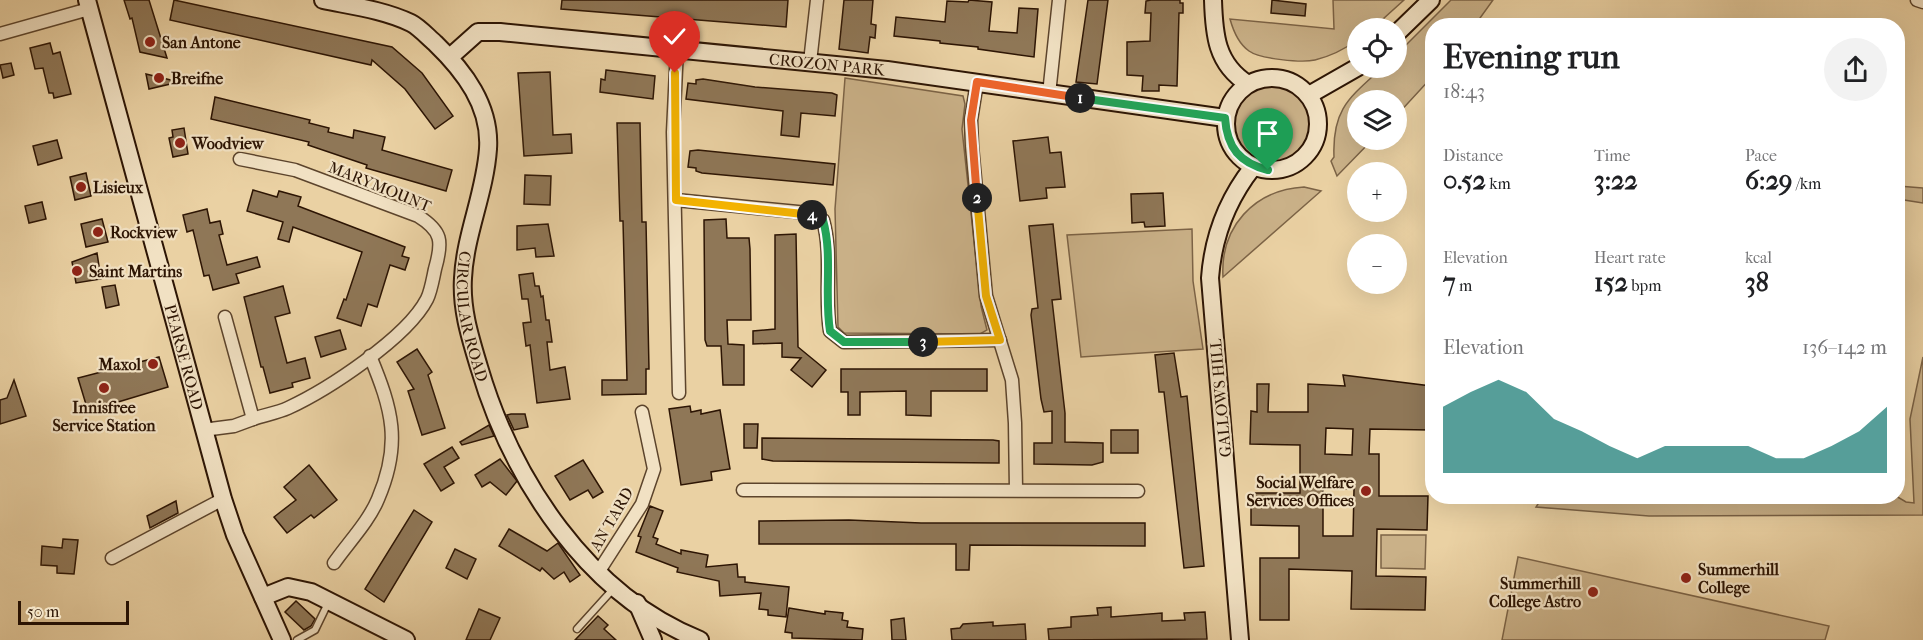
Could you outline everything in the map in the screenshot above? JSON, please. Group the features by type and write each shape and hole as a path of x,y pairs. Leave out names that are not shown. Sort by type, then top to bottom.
{"street":[{"name":"CIRCULAR ROAD","path":"323,0 380,12 412,24 450,57 473,87 486,122 488,147 483,187 463,277 464,316 501,433 533,493 564,535 616,587 676,631 700,640"},
{"path":"810,62 816,0"},
{"path":"1049,94 1059,0"},
{"path":"1213,0 1214,32 1220,50 1232,74 1248,84"},
{"path":"1407,23 1431,0"},
{"path":"1917,0 1923,2"},
{"path":"0,34 88,4"},
{"name":"PEARSE ROAD","path":"88,4 223,499 236,535 282,640"},
{"name":"CROZON PARK","path":"450,57 478,32 810,62 977,82 1225,118"},
{"path":"677,49 674,132 679,393"},
{"path":"1309,95 1347,73"},
{"path":"1274,77 1299,86 1309,95 1316,108 1318,124 1316,139 1309,152 1298,163 1284,169 1268,170 1253,167 1241,159 1231,147 1226,133 1225,118 1232,98 1248,84 1274,77"},
{"path":"977,82 971,120 972,146 986,296 1012,380 1016,423 1016,490"},
{"name":"MARYMOUNT","path":"203,430 234,426 286,408 316,393 370,356 411,322 427,299 437,262 440,236 435,226 418,216 295,170 240,159"},
{"name":"GALLOWS HILL","path":"1240,640 1210,279 1212,248 1220,223 1253,167"},
{"path":"676,200 808,213 823,220 827,235 830,331 844,342 1000,340"},
{"path":"225,317 253,419"},
{"path":"334,563 378,500 391,457 391,415 370,356"},
{"name":"AN TARD","path":"599,571 642,504 654,469 642,412"},
{"path":"743,490 1138,491"},
{"path":"112,558 223,499"},
{"path":"263,597 288,587 310,592 406,640"},
{"path":"637,603 653,640"}],"lane":[{"path":"577,628 616,587"},
{"path":"297,640 315,630 329,601"}],"shaded area":[{"path":"1333,0 1404,0 1384,18 1347,18 1347,47 1338,52 1309,61 1291,61 1254,54 1242,45 1230,19 1334,29"},
{"path":"1451,0 1493,0 1480,18 1433,18"},
{"path":"1425,26 1425,85 1407,104 1407,90 1358,90 1371,78 1407,78 1407,44"},
{"path":"845,78 963,96 965,104 962,129 981,306 987,330 980,334 844,333 838,327 835,209"},
{"path":"1264,85 1280,85 1294,91 1305,102 1311,116 1311,132 1305,146 1294,157 1280,163 1264,163 1250,157 1239,146 1233,132 1233,116 1239,102 1250,91"},
{"path":"1347,103 1347,150 1362,150 1351,162 1347,162 1347,166 1337,176 1331,161 1334,157 1336,127"},
{"path":"1304,187 1321,191 1223,277 1227,242 1234,227 1244,214 1270,195"},
{"path":"1905,187 1923,188 1923,203 1905,200"},
{"path":"1192,229 1193,281 1203,349 1081,357 1067,235"},
{"path":"1923,357 1923,515 1649,516 1536,507 1538,504 1914,503 1910,419"},
{"path":"1381,535 1426,535 1425,569 1381,568"},
{"name":"Summerhill College Astro","path":"1518,557 1829,626 1825,640 1502,640"}],"building":[{"path":"124,0 149,0 167,58 140,52 132,18 130,19"},
{"path":"174,0 392,47 422,73 453,116 435,129 405,89 372,60 371,65 170,20"},
{"path":"562,0 788,0 786,27 561,9"},
{"path":"844,0 873,0 871,24 876,25 875,38 870,37 868,53 839,49"},
{"path":"969,0 992,2 989,31 1017,33 1019,8 1038,9 1034,57 940,43 940,41 894,36 896,17 945,22 947,1 968,2"},
{"path":"1088,0 1108,0 1097,84 1076,82"},
{"path":"1180,0 1180,3 1183,3 1183,13 1179,13 1177,86 1159,85 1159,91 1142,91 1143,76 1127,75 1127,42 1150,41 1151,13 1145,13 1146,1"},
{"path":"1272,0 1306,4 1305,16 1271,13"},
{"path":"50,43 53,54 60,52 71,94 54,98 53,93 49,93 43,68 35,69 30,48"},
{"path":"11,63 14,75 3,78 0,65"},
{"path":"606,70 655,76 653,99 600,92 601,79 605,80"},
{"path":"550,72 553,135 571,134 572,153 524,156 518,73"},
{"path":"146,74 179,82 149,89"},
{"path":"703,79 755,87 832,93 837,95 835,116 801,113 799,137 781,135 783,111 686,99 688,83 696,84 696,80"},
{"path":"215,97 310,120 309,123 329,128 328,132 353,138 354,130 385,137 382,150 452,170 446,191 366,168 367,165 308,145 309,142 211,119"},
{"path":"617,123 640,123 642,222 646,222 649,369 646,369 646,394 602,395 602,380 627,380 623,221 620,221"},
{"name":"Woodview","path":"184,128 188,154 173,157 169,138 173,137 172,130"},
{"path":"1048,137 1050,153 1061,152 1065,187 1046,188 1047,198 1020,201 1013,141"},
{"path":"57,140 62,158 38,165 33,146"},
{"path":"690,151 835,164 833,185 702,173 696,171 696,168 688,167"},
{"name":"Lisieux","path":"86,173 91,196 75,200 70,177"},
{"path":"525,175 551,176 550,205 524,204"},
{"path":"253,190 277,197 279,191 301,197 298,206 405,247 402,256 409,258 405,270 390,265 377,307 368,304 361,326 337,318 344,299 346,300 362,252 293,227 289,242 278,239 283,222 247,211"},
{"path":"1163,193 1165,226 1145,227 1144,222 1132,223 1131,194"},
{"path":"42,202 46,219 29,223 25,206"},
{"path":"207,209 210,223 220,221 223,234 219,235 227,265 257,257 260,267 236,274 239,283 213,290 209,275 204,276 193,230 187,232 183,215"},
{"name":"Rockview","path":"102,219 108,242 86,247 81,224"},
{"path":"726,219 727,238 749,238 751,320 727,320 728,344 744,345 744,385 723,385 721,346 707,346 705,340 704,220"},
{"path":"548,224 554,256 536,257 535,248 517,250 517,226"},
{"path":"1053,224 1061,299 1052,300 1065,413 1065,442 1103,443 1103,462 1092,465 1034,464 1034,443 1052,443 1052,411 1044,412 1041,399 1031,315 1032,309 1038,308 1029,226"},
{"path":"796,234 798,347 826,370 812,387 791,370 801,358 782,357 782,343 753,344 753,331 775,329 775,235"},
{"name":"Saint Martins","path":"97,253 101,279 76,283 72,262"},
{"path":"533,273 535,286 539,286 541,297 543,296 546,320 549,320 552,342 547,342 550,370 565,367 570,399 537,403 530,345 526,346 523,323 531,322 528,299 522,299 519,275"},
{"path":"115,285 119,305 106,308 102,287"},
{"path":"283,286 290,313 275,317 287,363 305,358 310,378 292,383 293,387 270,393 263,367 261,367 244,297"},
{"path":"340,330 346,349 321,357 315,337"},
{"path":"417,349 432,372 428,375 445,428 422,435 408,391 414,389 397,362"},
{"path":"1174,353 1181,397 1187,396 1204,566 1184,568 1164,392 1159,392 1155,355"},
{"path":"159,357 168,387 88,411 78,378"},
{"path":"841,369 987,369 987,391 931,391 931,416 906,415 906,391 860,392 860,415 848,415 848,392 841,392"},
{"name":"Social Welfare Services Offices","path":"1343,375 1425,385 1425,430 1370,429 1369,454 1379,454 1379,496 1425,496 1425,504 1428,504 1427,530 1377,529 1376,576 1426,577 1425,610 1351,609 1352,571 1289,569 1289,620 1260,620 1260,558 1299,558 1299,526 1251,525 1251,493 1300,493 1300,445 1250,444 1251,411 1257,412 1257,384 1269,384 1268,412 1308,412 1308,384 1345,386","holes":["1326,428 1353,429 1352,455 1325,454","1323,488 1354,489 1353,536 1323,536"]},
{"path":"14,380 26,416 0,424 0,400 7,398"},
{"path":"690,406 691,412 701,410 701,414 720,410 730,469 711,472 712,480 681,485 669,409"},
{"path":"525,414 528,427 514,430 507,415"},
{"path":"744,424 758,424 757,448 744,448"},
{"path":"489,425 494,436 462,445 460,442"},
{"path":"1111,430 1138,430 1138,453 1111,453"},
{"path":"762,438 993,440 999,441 999,463 773,461 762,459"},
{"path":"452,447 459,458 444,467 454,483 441,491 424,464"},
{"path":"500,459 517,481 506,495 490,482 482,487 475,475"},
{"path":"583,460 603,492 593,498 588,490 570,500 555,476"},
{"path":"309,465 337,500 314,518 311,515 287,533 274,517 296,500 284,487"},
{"path":"176,501 178,513 150,528 147,516"},
{"path":"650,506 663,511 653,537 658,539 656,544 681,554 681,550 708,555 706,567 737,564 738,577 745,577 745,582 789,587 786,617 768,615 768,610 759,609 761,593 720,596 719,581 677,572 678,568 636,552 641,537 638,536"},
{"path":"414,510 432,522 384,602 365,589"},
{"path":"849,520 921,523 1145,523 1145,546 970,545 969,570 956,570 956,544 759,544 759,521"},
{"path":"509,529 547,551 558,543 580,575 570,582 564,572 554,579 542,568 540,571 499,546"},
{"path":"63,539 78,540 74,574 57,573 57,566 41,565 42,546 62,548"},
{"path":"455,549 476,559 467,579 446,568"},
{"path":"296,601 315,619 311,626 304,630 285,612"},
{"path":"1111,607 1111,617 1162,613 1162,621 1185,620 1184,613 1205,612 1207,639 1049,640 1048,629 1071,627 1071,617 1098,615 1097,608"},
{"path":"789,608 825,614 825,611 843,613 842,620 848,621 847,627 863,629 862,640 792,638 792,633 785,632"},
{"path":"479,609 500,618 490,640 466,640"},
{"path":"598,616 608,625 604,629 616,640 575,640"},
{"path":"904,618 906,640 892,640 891,620"},
{"path":"993,622 993,626 1025,624 1026,640 952,640 951,629 960,628 963,624"}],"place":[{"name":"San Antone","path":"150,42"},
{"name":"Breifne","path":"159,78"},
{"name":"Woodview","path":"180,143"},
{"name":"Lisieux","path":"81,187"},
{"name":"Rockview","path":"98,232"},
{"name":"Saint Martins","path":"77,271"},
{"name":"Maxol","path":"153,364"},
{"name":"Innisfree Service Station","path":"104,388"},
{"name":"Social Welfare Services Offices","path":"1366,491"},
{"name":"Summerhill College","path":"1686,578"},
{"name":"Summerhill College Astro","path":"1593,592"}],"route":[{"path":"675,73 676,200 808,213 823,220 827,235 830,331 844,342 1000,340 986,296 972,146 971,120 977,82 1225,118 1226,133 1231,147 1241,159 1253,167 1268,170"}]}
